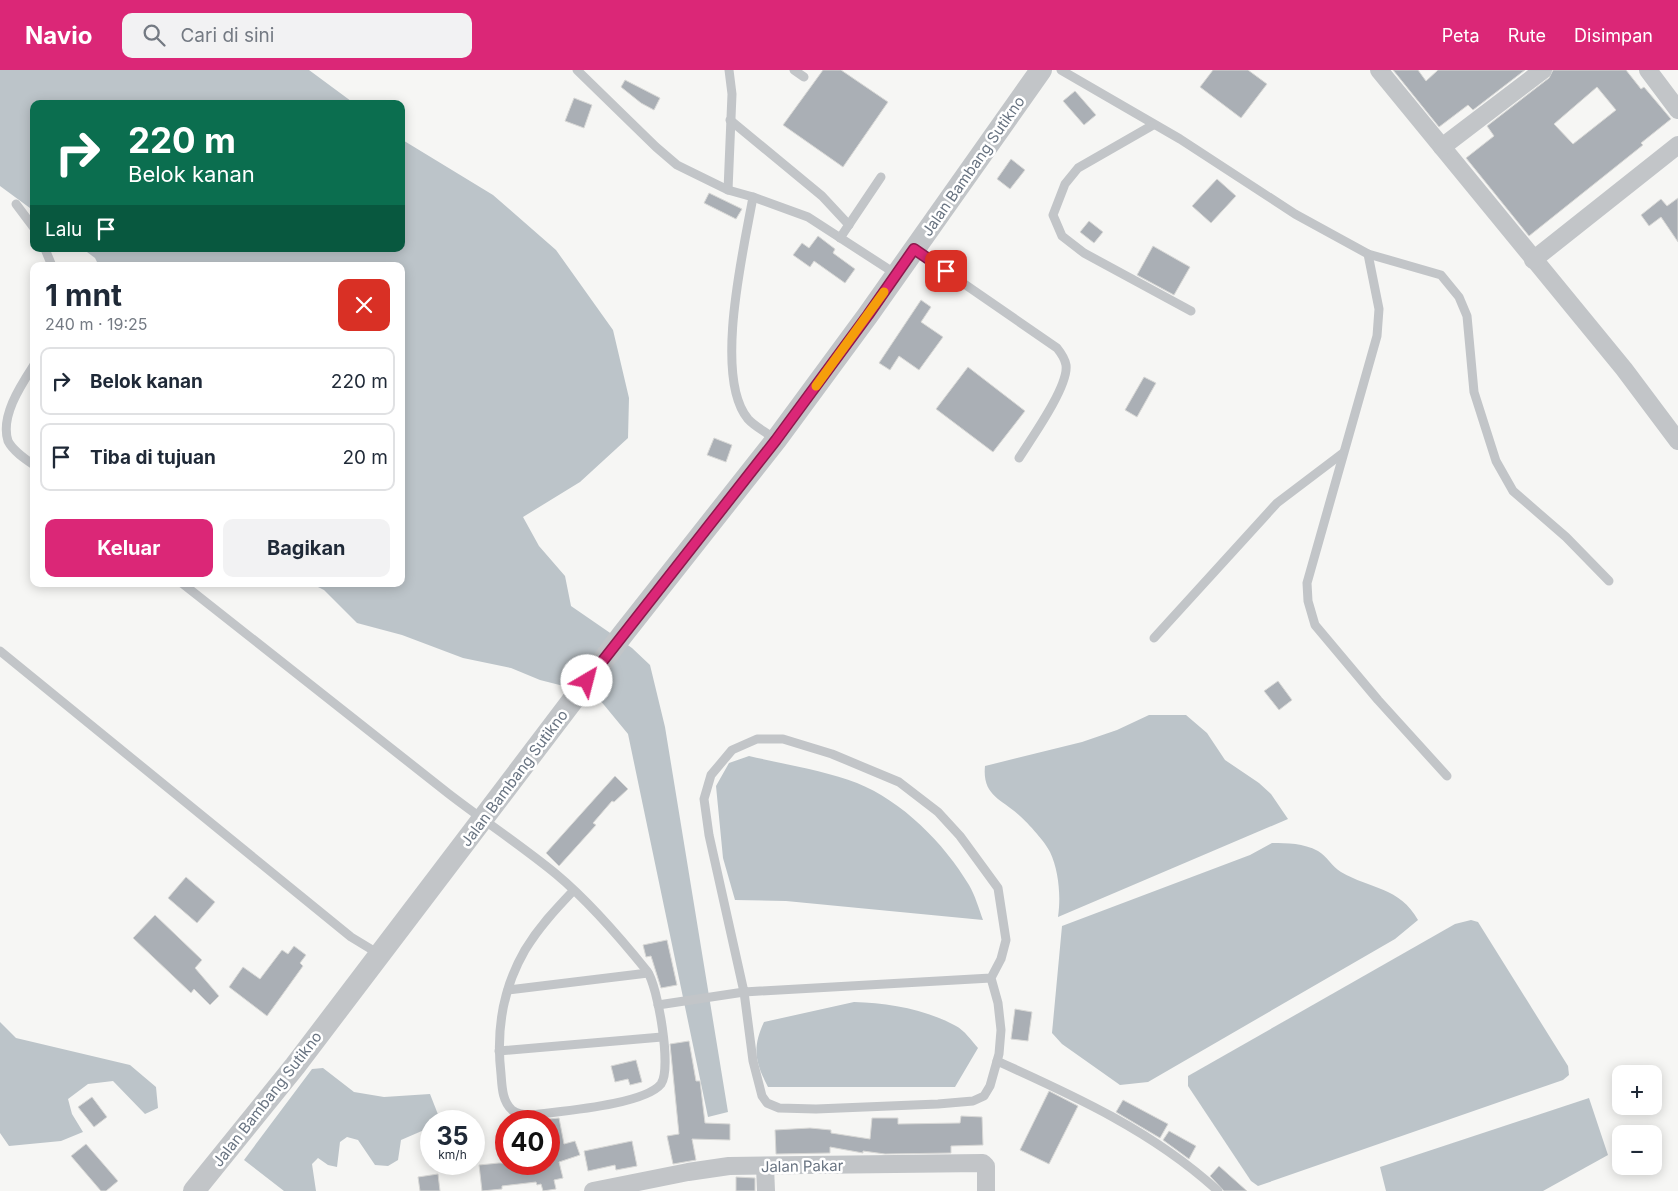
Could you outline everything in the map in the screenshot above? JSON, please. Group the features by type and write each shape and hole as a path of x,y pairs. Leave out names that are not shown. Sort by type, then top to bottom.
{"street":[{"name":"Jalan Bambang Sutikno","path":"194,1191 295,1066 623,634 776,440 1041,70"},
{"path":"1380,70 1533,260 1624,369 1678,440"},
{"path":"1442,147 1543,70"},
{"path":"1648,70 1678,110"},
{"path":"1533,260 1678,145"},
{"name":"Jalan Pakar","path":"594,1191 688,1172 729,1166 984,1163 986,1166 986,1191"},
{"path":"765,1166 766,1191"}],"lane":[{"path":"577,70 656,147 678,165 728,190 808,217 896,274"},
{"path":"728,190 732,94 729,70"},
{"path":"794,70 804,77"},
{"path":"1061,70 1180,139 1295,214 1368,254 1441,275 1459,297 1466,316 1474,392 1496,461 1513,491 1566,537 1610,581"},
{"path":"730,120 822,196 849,225"},
{"path":"1153,125 1078,168 1065,184 1053,214 1062,236 1084,253 1191,311"},
{"path":"840,238 881,176"},
{"path":"753,197 734,308 731,360 737,396 748,419 776,440"},
{"path":"16,204 30,223"},
{"path":"914,249 1057,348 1063,357 1066,366 1064,380 1019,458"},
{"path":"1368,254 1378,309 1377,336 1306,584 1308,601 1315,625 1378,700 1447,776"},
{"path":"30,371 15,395 5,428 8,441 17,452 30,463"},
{"path":"1154,638 1277,504 1343,453"},
{"path":"187,587 482,820 556,875 573,891 648,973 658,1005 665,1068 662,1083 651,1091 632,1100 533,1115 513,1112 507,1104 502,1090 498,1051 500,1018 508,990 524,952 544,921 573,891"},
{"path":"0,651 351,937 379,954"},
{"path":"757,739 783,740 832,754 898,782 938,812 960,836 998,888 1006,940 1001,959 991,978 998,1003 1000,1030 997,1061 984,1096 973,1101 816,1109 779,1108 767,1103 762,1096 753,1061 744,992 709,835 704,799 711,775 732,750 757,739"},
{"path":"508,990 648,973"},
{"path":"658,1005 744,992 991,978"},
{"path":"498,1051 662,1038"},
{"path":"997,1061 1106,1112 1180,1159 1218,1191"}],"shaded area":[{"path":"0,70 309,70 350,100 30,100 30,208 0,186"},
{"path":"405,141 493,195 556,250 613,330 629,398 628,438 580,482 523,517 539,546 565,576 571,606 632,648 650,665 665,727 728,1112 708,1117 628,734 595,694 540,680 511,668 463,658 402,635 357,623 324,590 318,587 405,587 405,262 97,262 87,252 405,252"},
{"path":"1149,715 1186,715 1207,733 1225,760 1259,783 1271,794 1288,819 1058,917 1058,884 1050,852 1028,823 990,791 985,776 985,766 1082,742 1117,730"},
{"path":"749,756 818,771 857,783 874,791 906,812 934,839 959,869 971,889 983,920 786,901 735,900 723,858 716,786 729,763"},
{"path":"1272,843 1290,843 1318,851 1341,872 1384,890 1402,901 1411,909 1418,920 1395,939 1148,1082 1120,1085 1062,1044 1052,1033 1062,926 1250,855"},
{"path":"1471,920 1478,922 1568,1066 1569,1075 1563,1080 1258,1186 1251,1181 1188,1086 1188,1076 1455,924"},
{"path":"854,1002 906,1008 932,1015 959,1028 978,1048 955,1087 768,1087 760,1070 757,1055 758,1040 764,1022"},
{"path":"0,1022 16,1038 130,1065 156,1087 158,1108 145,1114 113,1081 88,1084 68,1099 72,1114 83,1132 61,1141 9,1146 0,1133"},
{"path":"323,1068 354,1092 384,1097 430,1094 436,1110 420,1110 420,1132 401,1140 398,1160 388,1166 375,1165 358,1140 347,1137 340,1142 337,1167 328,1165 318,1158 312,1164 316,1191 284,1191 244,1160 312,1069"},
{"path":"1589,1098 1608,1155 1543,1191 1386,1191 1380,1167"}],"building":[{"path":"823,70 841,70 888,102 843,167 783,125"},
{"path":"1213,70 1248,70 1267,84 1241,118 1200,87"},
{"path":"1393,70 1418,70 1426,81 1438,70 1525,70 1473,110 1468,105 1439,127"},
{"path":"1553,70 1626,70 1641,89 1644,87 1671,119 1641,143 1643,145 1529,236 1466,158 1494,136 1487,126 1549,78","holes":["1597,87 1616,110 1573,144 1554,124"]},
{"path":"625,80 660,98 654,110 641,103 621,87"},
{"path":"1075,91 1096,115 1084,125 1063,101"},
{"path":"574,98 592,105 584,128 565,121"},
{"path":"1011,159 1025,170 1010,189 997,179"},
{"path":"1217,179 1236,196 1211,223 1192,206"},
{"path":"709,193 742,209 736,219 704,203"},
{"path":"1678,198 1678,242 1661,217 1649,226 1641,215 1661,199 1667,206"},
{"path":"1089,221 1103,232 1094,243 1080,232"},
{"path":"818,236 835,249 833,253 855,269 845,283 814,261 810,267 793,255 802,243 809,248"},
{"path":"1153,246 1190,267 1174,295 1137,275"},
{"path":"921,300 931,307 921,322 943,337 919,370 899,356 890,370 879,363"},
{"path":"968,367 1025,411 993,452 936,409"},
{"path":"1144,377 1156,383 1137,417 1125,410"},
{"path":"714,438 732,445 726,462 707,455"},
{"path":"1278,681 1292,700 1279,710 1264,691"},
{"path":"615,776 628,789 614,802 612,801 593,823 596,825 559,866 546,853"},
{"path":"186,877 215,902 197,923 168,898"},
{"path":"155,915 202,960 195,968 219,996 210,1005 194,989 191,993 133,938"},
{"path":"667,940 677,985 661,988 651,956 646,957 643,945"},
{"path":"294,946 306,955 300,963 303,966 267,1016 229,987 243,967 260,979 282,950 288,954"},
{"path":"1015,1009 1032,1012 1028,1041 1011,1039"},
{"path":"689,1041 696,1081 700,1081 705,1123 730,1124 730,1140 692,1139 696,1160 673,1164 667,1136 679,1134 670,1044"},
{"path":"636,1060 642,1082 630,1085 628,1079 615,1082 611,1066"},
{"path":"1049,1091 1078,1106 1049,1164 1020,1150"},
{"path":"92,1097 107,1117 94,1127 78,1107"},
{"path":"1123,1100 1168,1124 1160,1138 1116,1112"},
{"path":"961,1116 982,1117 983,1145 951,1146 951,1153 885,1154 863,1151 863,1153 830,1147 830,1153 776,1154 775,1130 810,1128 831,1130 831,1133 870,1139 872,1118 898,1118 898,1124 960,1123"},
{"path":"560,1123 564,1144 575,1141 580,1155 560,1162"},
{"path":"1169,1131 1196,1146 1189,1159 1163,1140"},
{"path":"632,1141 637,1166 616,1170 615,1165 588,1171 584,1151"},
{"path":"86,1144 118,1181 106,1191 101,1191 71,1156"},
{"path":"495,1163 495,1175 560,1175 560,1166 563,1178 554,1180 556,1189 543,1191 541,1184 537,1185 536,1182 502,1186 502,1189 482,1191 480,1175 485,1175 485,1164"},
{"path":"1219,1166 1247,1191 1224,1191 1210,1176"},
{"path":"438,1175 440,1191 420,1191 418,1177"},
{"path":"736,1177 755,1178 755,1191 736,1191"}],"slow traffic":[{"path":"816,386 884,292"}],"route":[{"path":"587,681 776,440 914,249 946,271"}]}
